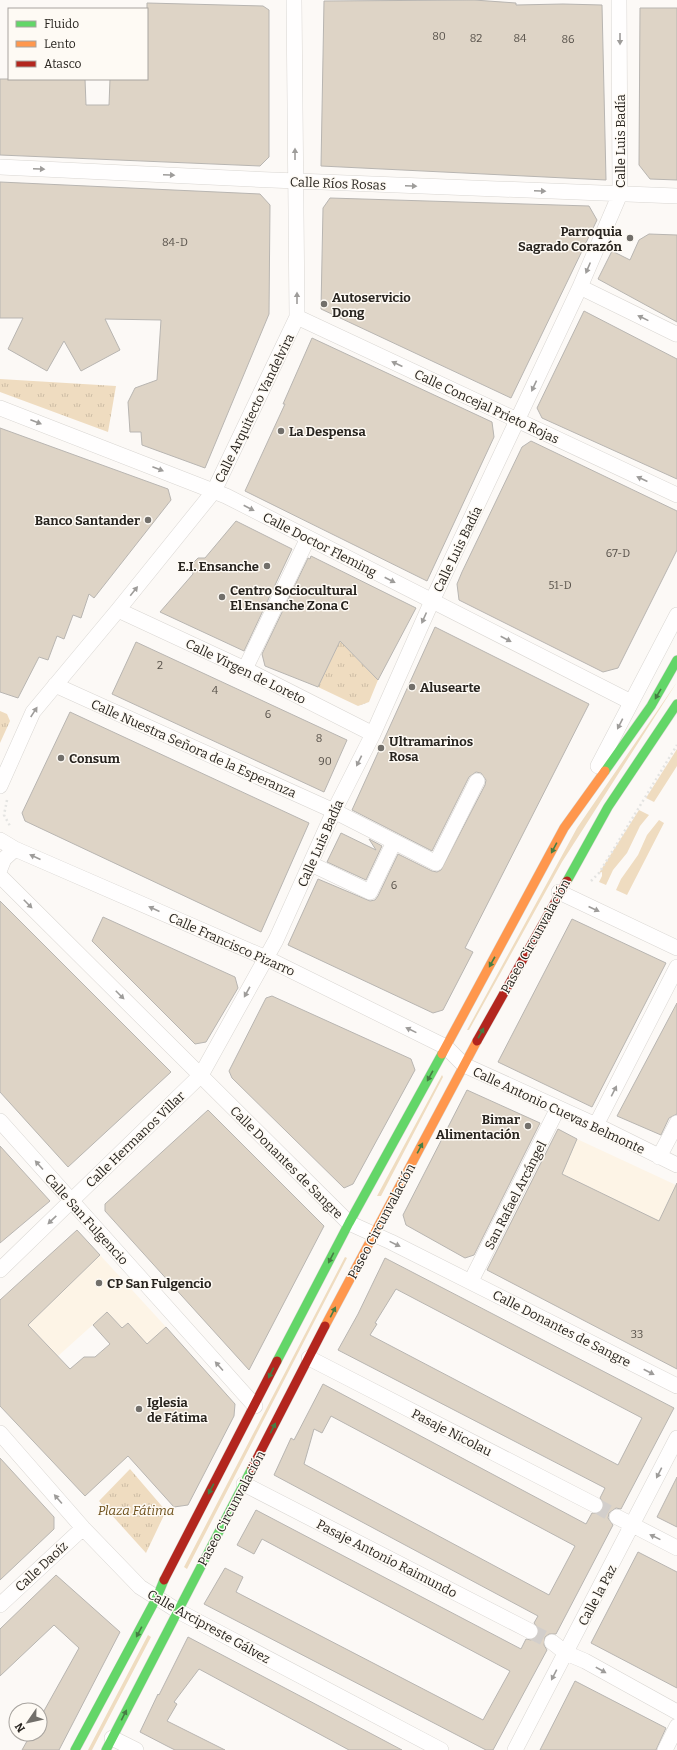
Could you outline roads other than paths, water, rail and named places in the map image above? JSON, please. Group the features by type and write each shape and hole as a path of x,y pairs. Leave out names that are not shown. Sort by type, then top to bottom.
{"main road":[{"name":"Paseo Circunvalación","path":"75,1750 157,1598 170,1567 349,1223 564,828 651,706 677,660"},
{"name":"Paseo Circunvalación","path":"109,1744 374,1233 464,1065 559,892 608,807 677,704"}],"street":[{"name":"Calle Arquitecto Vandelvira","path":"4,792 17,748 33,712 214,491 297,317 294,0"},
{"name":"Calle Luis Badía","path":"200,1075 266,958 311,864 334,811 373,734 432,601 580,287 620,194 620,0"},
{"name":"Calle Ríos Rosas","path":"0,167 295,181 677,196"},
{"path":"580,287 676,334 677,332"},
{"name":"Calle Concejal Prieto Rojas","path":"297,317 677,495"},
{"name":"Calle Doctor Fleming","path":"0,408 214,491 631,702"},
{"path":"245,670 308,538"},
{"name":"Calle Virgen de Loreto","path":"118,610 245,670 373,734"},
{"name":"Paseo Circunvalación","path":"564,828 579,805 677,614"},
{"name":"Calle Nuestra Señora de la Esperanza","path":"54,685 334,811 436,863 477,781"},
{"name":"Calle Francisco Pizarro","path":"0,840 15,849 266,958 446,1047"},
{"path":"311,864 370,892 394,842"},
{"path":"0,869 4,859 15,849"},
{"name":"Calle Donantes de Sangre","path":"0,876 349,1223 374,1233 471,1281 677,1386"},
{"path":"559,892 677,948"},
{"path":"596,1125 677,967"},
{"name":"Calle Antonio Cuevas Belmonte","path":"446,1047 464,1065 596,1125 677,1165"},
{"name":"Calle Hermanos Villar","path":"0,1270 200,1075"},
{"name":"San Rafael Arcángel","path":"471,1281 558,1108"},
{"name":"Calle San Fulgencio","path":"0,1121 255,1406"},
{"path":"659,1157 677,1123"},
{"name":"Pasaje Nicolau","path":"309,1358 595,1505"},
{"name":"Calle Arcipreste Gálvez","path":"0,1433 83,1528 140,1587 178,1611 441,1750"},
{"name":"Calle la Paz","path":"519,1749 566,1653 633,1526 677,1438"},
{"name":"Pasaje Antonio Raimundo","path":"244,1484 530,1631"},
{"path":"617,1517 677,1548"},
{"name":"Calle Daoíz","path":"0,1605 83,1528"},
{"path":"552,1642 566,1653 585,1661 677,1712"},
{"path":"665,1750 677,1726"},
{"path":"109,1744 133,1748"}],"tunnel":[{"path":"595,1505 617,1517"},
{"path":"530,1631 552,1642"}],"place":[{"name":"Parroquia Sagrado Corazón","path":"630,238"},
{"name":"Autoservicio Dong","path":"324,304"},
{"name":"La Despensa","path":"281,431"},
{"name":"Banco Santander","path":"148,520"},
{"name":"E.I. Ensanche","path":"267,566"},
{"name":"Centro Sociocultural El Ensanche Zona C","path":"222,597"},
{"name":"Alusearte","path":"412,687"},
{"name":"Ultramarinos Rosa","path":"381,748"},
{"name":"Consum","path":"61,758"},
{"name":"Bimar Alimentación","path":"528,1126"},
{"name":"CP San Fulgencio","path":"99,1283"},
{"name":"Iglesia de Fátima","path":"139,1409"}],"park label":[{"name":"Plaza Fátima","path":"136,1510"}]}
